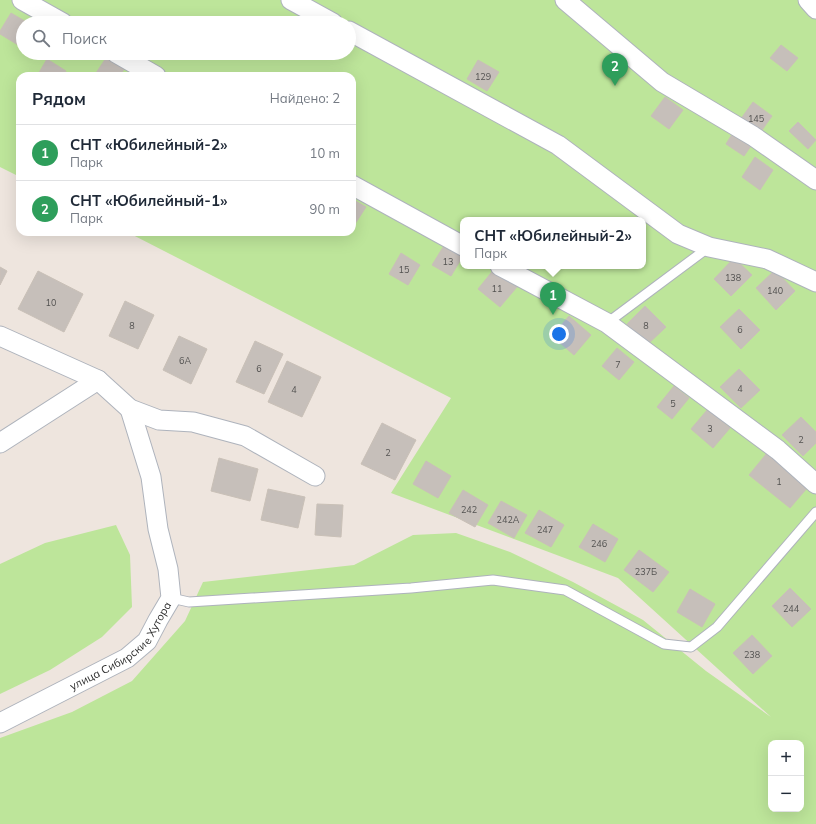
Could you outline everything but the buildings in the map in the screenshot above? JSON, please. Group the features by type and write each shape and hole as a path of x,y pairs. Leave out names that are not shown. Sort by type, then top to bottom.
{"street":[{"path":"22,0 51,16"},
{"path":"291,0 320,16"},
{"path":"565,0 662,82 753,136 816,180"},
{"path":"808,0 816,9"},
{"path":"356,36 558,145 678,234 710,247 767,259 816,282"},
{"path":"128,60 149,72"},
{"path":"356,187 460,244"},
{"path":"506,269 607,323 778,450 816,484"},
{"name":"улица Сибирские Хутора","path":"0,336 98,380 130,410 159,420 193,422 245,436 315,476"},
{"path":"0,443 98,380"},
{"name":"улица Сибирские Хутора","path":"0,723 127,658 147,641 171,598 168,569 158,529 151,477 130,410"}],"lane":[{"path":"607,323 710,247"},
{"path":"171,598 189,602 411,588 492,580 566,590 664,644 691,647 717,627 816,512"}],"green space":[{"path":"0,0 816,0 816,824 0,824 0,738 72,712 132,681 185,621 203,582 354,565 413,535 456,533 510,552 573,582 643,620 706,671 771,717 618,578 391,493 451,398 135,236 356,236 356,72 16,72 16,175 0,167"},
{"path":"116,525 130,555 132,607 102,637 50,670 0,694 0,564 45,543"}],"place":[{"name":"СНТ «Юбилейный-1»","path":"615,86"},
{"name":"СНТ «Юбилейный-2»","path":"553,315"}]}
